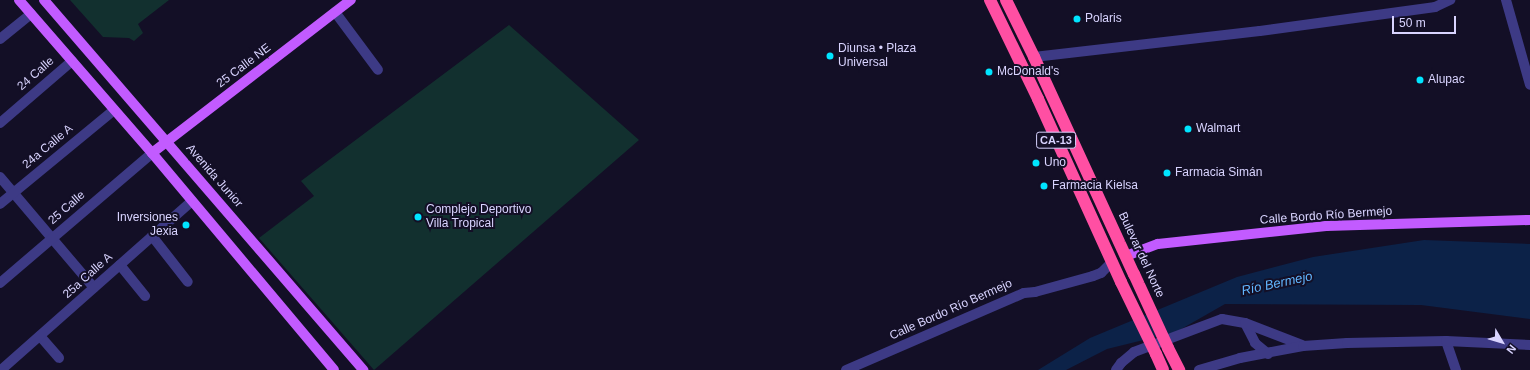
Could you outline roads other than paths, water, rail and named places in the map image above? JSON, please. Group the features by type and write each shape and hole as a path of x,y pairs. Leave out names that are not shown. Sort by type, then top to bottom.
{"highway":[{"name":"CA-13","path":"990,0 1038,99 1121,282 1163,370"},
{"name":"Bulevar del Norte","path":"1006,0 1034,57 1179,370"}],"main road":[{"path":"19,0 152,153 334,370"},
{"name":"Avenida Junior","path":"44,0 363,370"},
{"name":"25 Calle NE","path":"152,153 351,0"},
{"name":"Calle Bordo Río Bermejo","path":"1126,256 1158,244 1326,226 1530,220"}],"street":[{"path":"1034,57 1260,31 1435,7 1450,0"},
{"path":"1506,0 1530,85"},
{"path":"335,12 378,70"},
{"path":"0,39 31,14"},
{"name":"24 Calle","path":"0,122 72,61"},
{"name":"24a Calle A","path":"0,204 114,110"},
{"name":"25 Calle","path":"0,283 152,153"},
{"path":"0,176 94,288"},
{"name":"25a Calle A","path":"2,368 192,201"},
{"path":"152,236 188,282"},
{"name":"Calle Bordo Río Bermejo","path":"846,370 1024,292 1035,292 1093,276 1112,262"},
{"path":"120,265 145,296"},
{"path":"1116,370 1121,363 1134,352 1222,319 1245,323 1303,346"},
{"path":"1245,323 1258,348 1270,353"},
{"path":"1269,332 1272,340 1270,353"},
{"path":"40,336 59,358"},
{"path":"1240,358 1248,350 1252,338"},
{"path":"1446,341 1456,370"},
{"path":"1200,370 1240,358 1303,346 1347,342 1446,341 1530,345"}],"water":[{"name":"Río Bermejo","path":"1424,240 1530,244 1530,319 1421,305 1225,304 1176,332 1107,349 1066,370 1038,370 1090,338 1237,277 1313,257"}],"place":[{"name":"Polaris","path":"1077,19"},
{"name":"Diunsa • Plaza Universal","path":"830,56"},
{"name":"McDonald's","path":"989,72"},
{"name":"Alupac","path":"1420,80"},
{"name":"Walmart","path":"1188,129"},
{"name":"Uno","path":"1036,163"},
{"name":"Farmacia Simán","path":"1167,173"},
{"name":"Farmacia Kielsa","path":"1044,186"},
{"name":"Complejo Deportivo Villa Tropical","path":"418,217"},
{"name":"Inversiones Jexia","path":"186,225"}]}
